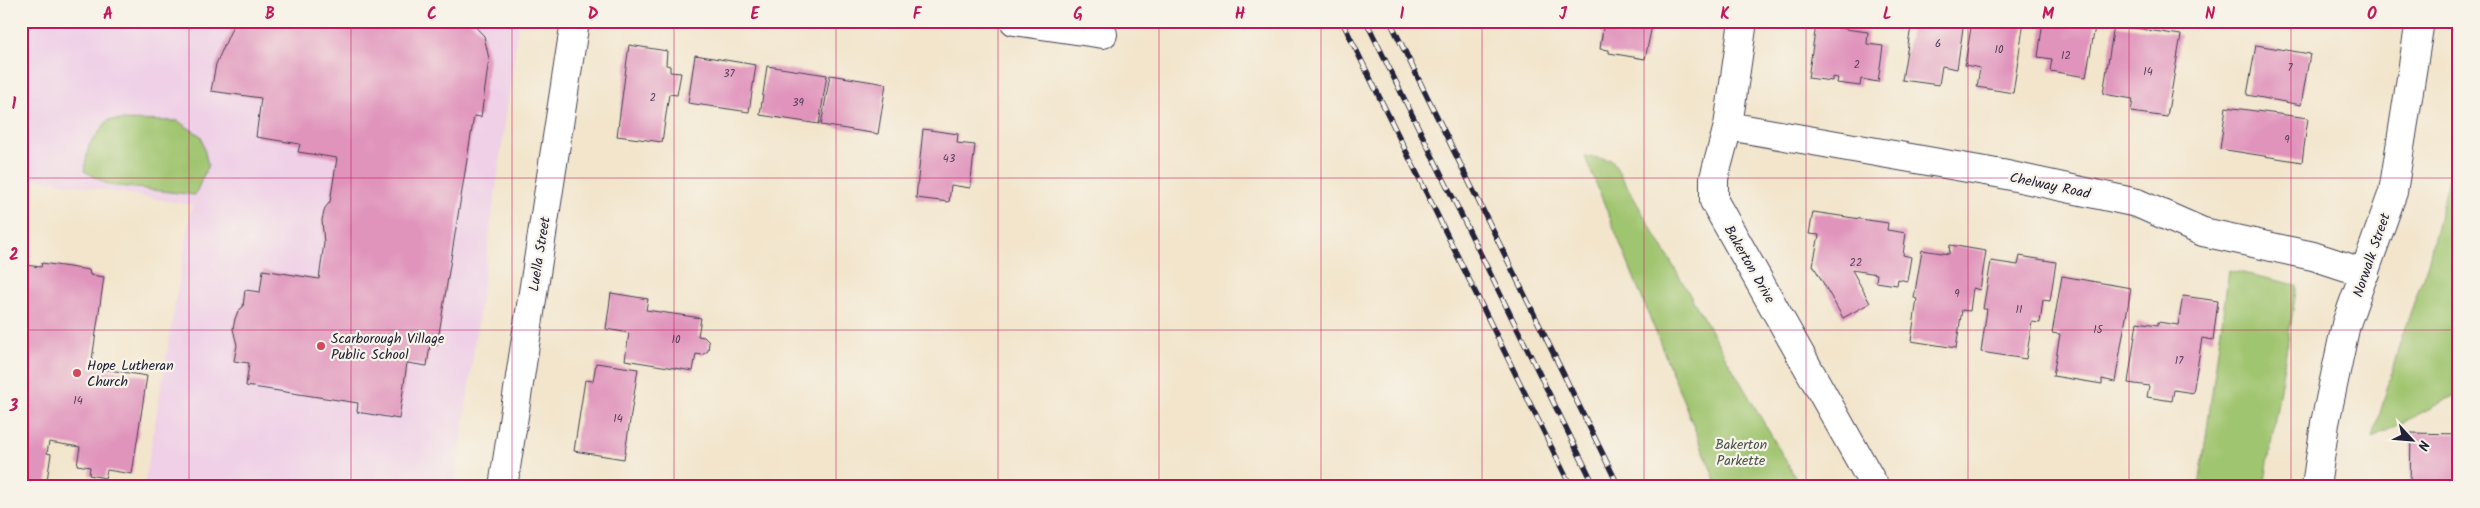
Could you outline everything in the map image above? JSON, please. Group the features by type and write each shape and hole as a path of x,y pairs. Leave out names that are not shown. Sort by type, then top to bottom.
{"street":[{"name":"Luella Street","path":"503,487 575,21"},
{"path":"1014,21 1103,34"},
{"name":"Bakerton Drive","path":"1742,21 1728,126 1714,178 1714,201 1875,487"},
{"name":"Norwalk Street","path":"2316,487 2325,423 2346,324 2393,192 2420,21"},
{"name":"Chelway Road","path":"1728,126 2002,174 2137,203 2204,232 2313,256 2365,273"}],"shaded area":[{"name":"Scarborough Village Public School","path":"21,21 519,21 455,487 144,487 192,205 21,176"}],"green space":[{"path":"108,120 178,121 201,136 208,165 195,195 109,185 84,171 89,145"},
{"name":"Bakerton Parkette","path":"1585,156 1612,160 1801,487 1718,487"},
{"path":"2459,170 2459,393 2373,438 2402,336 2428,263 2450,173"},
{"path":"2229,270 2297,285 2264,487 2199,487"}],"building":[{"path":"235,21 470,21 484,36 489,59 481,117 474,116 437,346 430,345 427,366 407,363 399,419 357,412 358,403 246,386 249,363 234,361 237,345 233,329 235,319 238,311 243,307 245,290 260,292 263,270 319,279 324,243 322,220 325,208 330,202 337,158 298,152 300,144 256,137 261,98 211,91 216,64"},
{"path":"1604,21 1653,21 1645,59 1609,53 1609,50 1600,49"},
{"path":"1912,21 1964,21 1957,69 1942,66 1939,85 1902,80"},
{"path":"1972,21 2024,21 2013,93 1977,87 1980,68 1965,65"},
{"path":"2043,21 2096,21 2086,77 2050,71 2052,59 2038,57"},
{"path":"1816,25 1868,32 1867,44 1883,46 1878,82 1861,79 1860,86 1837,83 1838,78 1832,77 1832,81 1808,78"},
{"path":"2114,25 2181,35 2167,117 2131,112 2133,99 2103,94"},
{"path":"629,45 667,51 666,65 670,66 670,72 681,73 677,95 669,94 662,142 617,136"},
{"path":"2256,45 2310,54 2301,105 2247,95"},
{"path":"695,55 756,65 749,112 688,103"},
{"path":"767,66 827,75 819,124 760,115"},
{"path":"830,75 886,84 878,134 821,125"},
{"path":"2226,107 2308,118 2302,162 2220,149"},
{"path":"923,129 958,134 957,143 975,145 970,188 951,185 949,202 916,198"},
{"path":"1813,212 1888,223 1887,230 1906,233 1903,255 1911,257 1907,281 1898,279 1897,285 1876,282 1877,274 1852,270 1870,303 1843,318 1813,265 1819,235 1809,234"},
{"path":"1950,245 1986,251 1980,290 1973,288 1970,311 1962,310 1956,348 1911,341 1917,299 1914,298 1922,250 1949,254"},
{"path":"2020,256 2056,262 2050,301 2043,300 2040,323 2032,322 2026,359 1981,352 1987,309 1983,309 1991,261 2018,265"},
{"name":"Hope Lutheran Church","path":"42,263 89,270 90,275 104,277 91,367 147,376 132,474 107,470 105,478 89,475 90,467 77,465 80,447 49,442 47,453 51,454 46,487 21,487 21,380 24,370 21,370 21,292 25,265 41,267"},
{"path":"2062,276 2131,288 2115,382 2102,379 2102,384 2053,376 2060,334 2052,333"},
{"path":"611,293 648,299 646,310 701,318 698,336 704,337 709,342 708,351 702,355 696,354 693,371 625,360 629,333 606,329"},
{"path":"2183,296 2218,301 2213,340 2202,338 2193,393 2174,390 2172,401 2147,397 2149,386 2128,383 2137,322 2158,325 2158,322 2178,325"},
{"path":"596,363 638,369 624,459 574,451 585,380 593,381"},
{"path":"2411,433 2459,434 2459,487 2410,487"}],"railway":[{"path":"1342,21 1571,487"},
{"path":"1366,21 1595,487"},
{"path":"1390,21 1619,487"}],"place":[{"name":"Scarborough Village Public School","path":"321,346"},
{"name":"Hope Lutheran Church","path":"77,373"}]}
